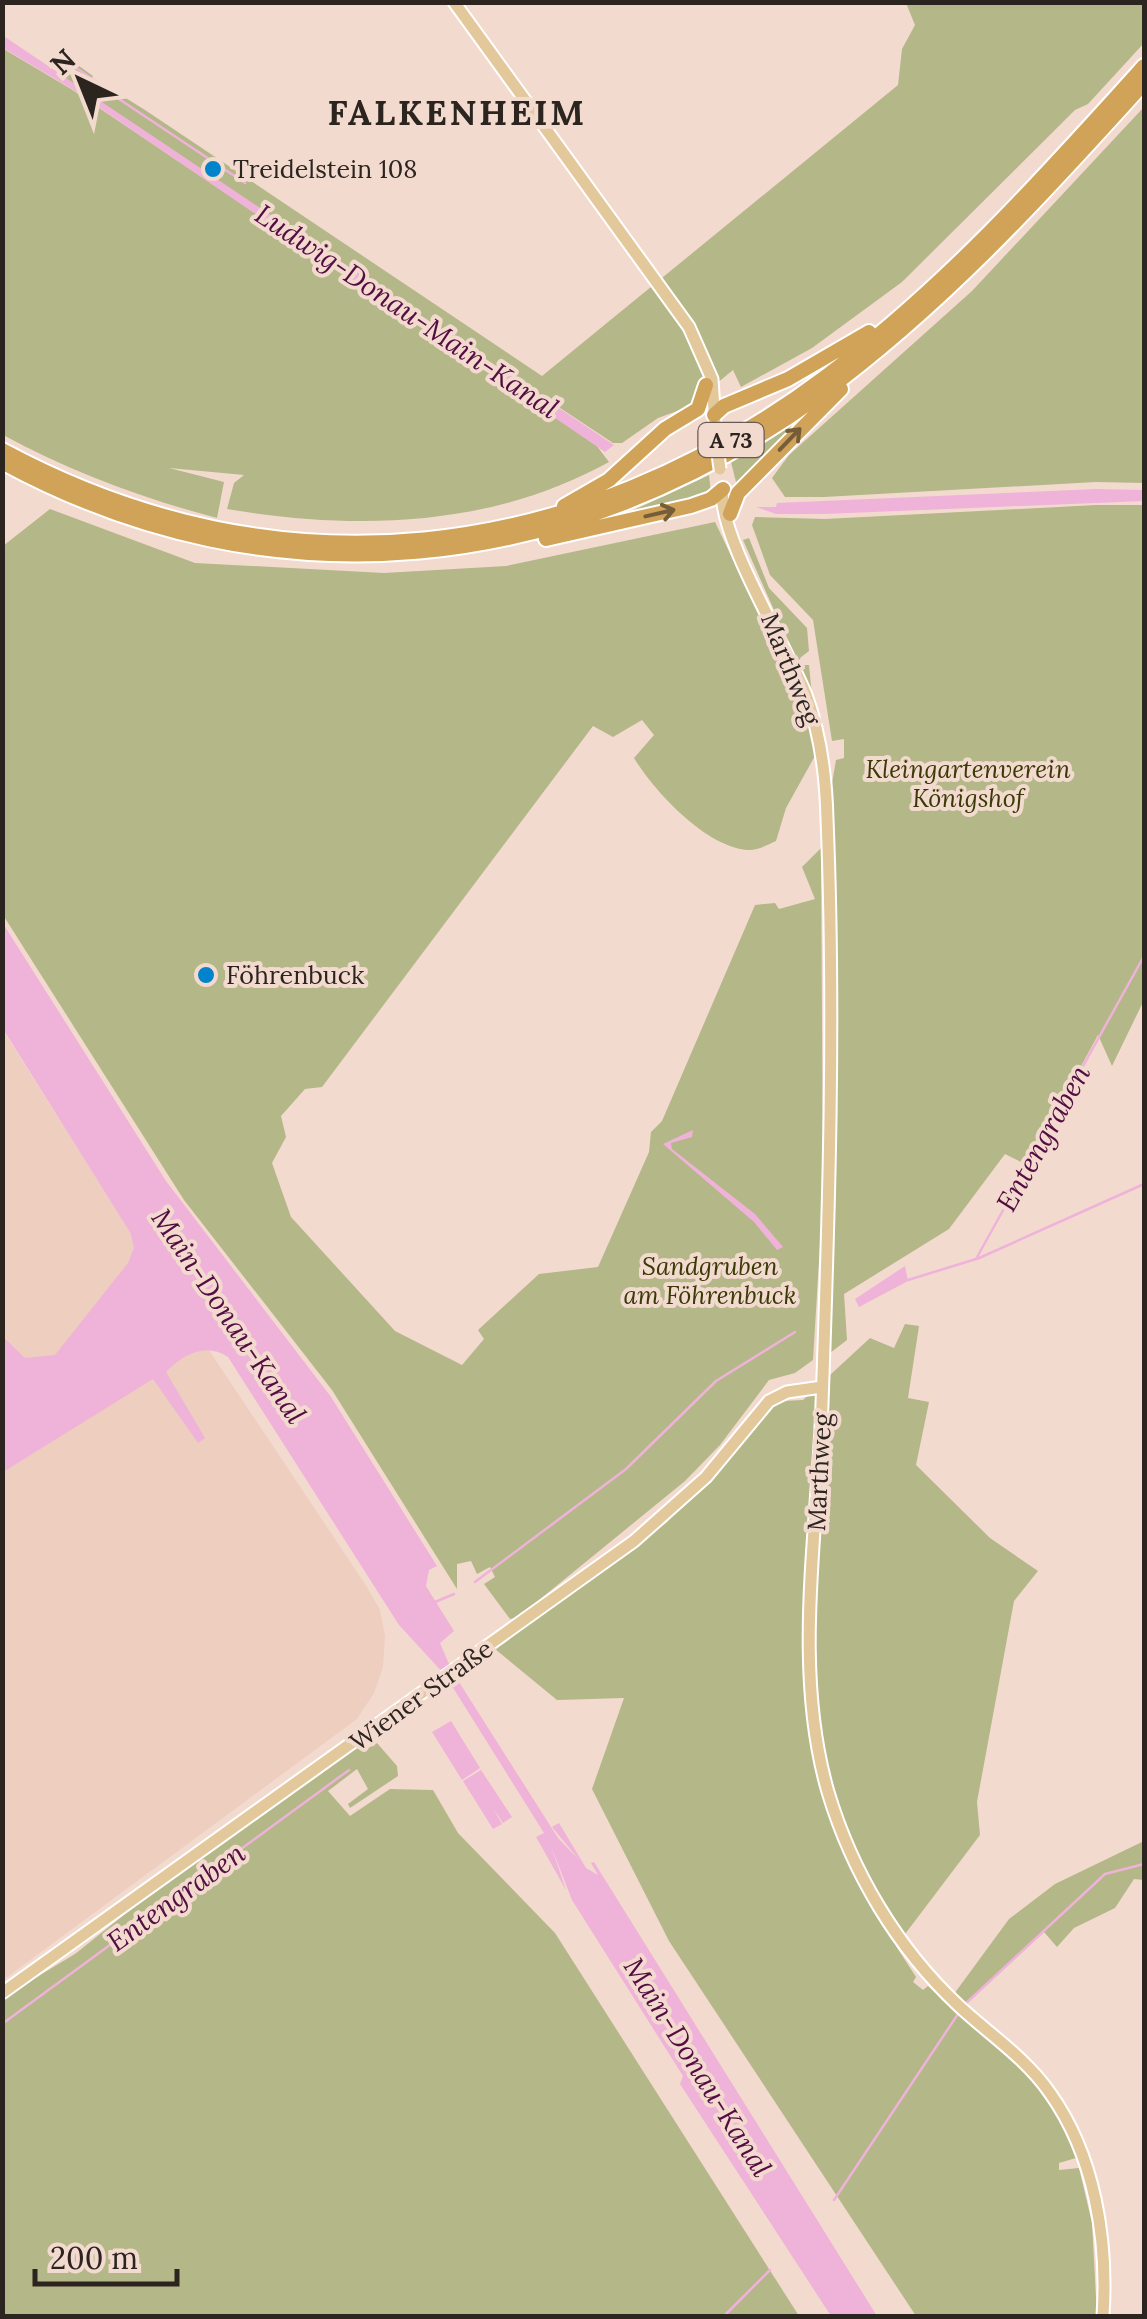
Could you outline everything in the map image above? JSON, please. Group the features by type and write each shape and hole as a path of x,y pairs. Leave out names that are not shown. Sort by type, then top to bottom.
{"highway":[{"name":"A 73","path":"2,450 138,509 271,539 391,543 513,527 619,494 722,445 826,376 920,298 1006,216 1144,66"},
{"name":"A 73","path":"728,520 734,498 744,486 888,342 987,251 1144,83"},
{"path":"715,419 737,400 827,359 920,298"},
{"name":"A 73","path":"2,462 122,517 248,548 366,556 496,542 591,517 692,474 797,411 888,342"},
{"name":"A 73","path":"513,527 591,492 665,430 703,404 711,391"},
{"path":"711,391 723,402 737,400"},
{"name":"A 73","path":"688,416 703,414 715,419"},
{"name":"A 73","path":"721,480 733,489 744,486"},
{"path":"692,506 721,480"},
{"path":"496,542 518,544 555,538 712,504 728,520"}],"main road":[{"path":"454,2 692,332 708,366 711,391"},
{"name":"Marthweg","path":"711,391 728,520 805,694 824,776 832,1151 811,1681 815,1735 830,1798 861,1874 904,1943 958,2005 1038,2077 1070,2127 1097,2210 1104,2269 1103,2316"},
{"name":"Wiener Straße","path":"2,1993 443,1680 665,1516 715,1468 765,1404 787,1392 822,1387"}],"shaded area":[{"path":"2,1029 128,1229 367,1587 380,1610 385,1636 383,1667 374,1693 357,1719 3,1980"}],"green space":[{"path":"906,3 1144,3 1144,43 1088,104 1075,110 902,282 812,348 741,387 733,370 688,407 658,418 622,443 613,443 73,86 55,70 65,56 93,76 86,87 103,99 113,90 145,110 542,376 898,85 902,49 915,25"},
{"path":"2,48 71,89 593,441 609,462 518,500 423,518 374,521 227,509 234,483 244,475 169,468 224,482 217,518 107,483 3,435"},
{"path":"1144,107 1144,483 785,497 772,478 789,455 972,291"},
{"path":"802,417 743,482 736,482 731,462"},
{"path":"709,475 711,494 608,522"},
{"name":"Kleingartenverein Königshof","path":"1144,505 1144,1000 1112,1066 1098,1035 1027,1165 1005,1154 949,1229 844,1294 847,1340 830,1353 834,1222 831,789 836,760 844,758 844,739 832,741 813,620 770,575 752,525 755,517 825,519"},
{"name":"Sandgruben am Föhrenbuck","path":"50,509 195,563 384,573 506,566 715,522 806,712 816,754 786,808 776,841 751,850 731,846 698,828 655,786 634,758 654,735 642,720 613,737 593,726 322,1087 305,1089 281,1116 286,1137 272,1163 291,1217 395,1331 462,1365 484,1339 478,1330 539,1274 598,1267 649,1152 651,1132 662,1121 755,905 775,903 779,909 815,899 802,867 821,848 823,1195 813,1360 795,1373 769,1380 720,1445 685,1481 517,1618 510,1619 484,1584 495,1577 490,1567 477,1574 471,1561 457,1564 457,1589 332,1390 184,1200 3,915 3,546"},
{"path":"749,538 769,588 807,628 809,651 800,658 801,665 809,665 812,696 743,540"},
{"path":"905,1324 919,1326 908,1398 929,1402 916,1465 990,1538 1038,1571 1014,1601 977,1802 980,1835 896,1946 916,1977 913,1982 923,1990 928,1986 1015,2063 1066,2131 1076,2158 1059,2163 1059,2170 1079,2168 1092,2223 1097,2316 916,2316 669,1941 592,1789 624,1698 557,1700 495,1649 666,1523 765,1413 782,1401 803,1400 870,1338 894,1348"},
{"path":"377,1743 397,1766 398,1776 350,1808 348,1804 368,1789 357,1769 328,1791 350,1816 390,1789 433,1790 458,1833 555,1933 799,2316 3,2316 2,1998 75,1954 160,1886 359,1744 365,1750"},
{"path":"1144,1841 1144,1880 1134,1879 1115,1908 1074,1928 1057,1947 1044,1932 966,2004 954,1994 1009,1919 1055,1884"}],"water":[{"name":"Ludwig-Donau-Main-Kanal","path":"2,35 614,445 605,452 72,89 3,48"},
{"path":"1144,490 1144,501 824,514 776,514 756,507 776,507 777,503"},
{"name":"Main-Donau-Kanal","path":"2,922 166,1181 331,1397 437,1566 429,1570 426,1586 454,1631 440,1643 452,1671 558,1838 580,1861 552,1827 559,1823 586,1868 598,1875 591,1863 594,1862 877,2316 831,2316 680,2084 683,2076 572,1900 551,1846 566,1890 536,1837 544,1833 445,1675 399,1625 228,1357 203,1350 180,1360 166,1372 205,1438 198,1443 153,1379 3,1472 3,1337 25,1358 55,1355 128,1263 134,1248 131,1234 3,1029"},
{"path":"693,1130 692,1137 671,1143 672,1149 755,1214 783,1247 777,1250 754,1222 663,1144"},
{"path":"905,1266 908,1281 859,1307 855,1299"},
{"path":"451,1721 480,1768 462,1780 432,1732"},
{"path":"481,1770 512,1817 503,1823 493,1808 502,1824 493,1829 463,1781"}],"waterway":[{"path":"56,65 63,59 110,91"},
{"path":"119,99 245,183"},
{"name":"Entengraben","path":"908,1280 976,1259 1144,956"},
{"path":"977,1259 1144,1184"},
{"name":"Entengraben","path":"475,1582 626,1469 716,1381 795,1332"},
{"name":"Entengraben","path":"435,1602 454,1594"},
{"name":"Entengraben","path":"2,2024 349,1770"},
{"path":"964,2005 1105,1874 1144,1864"},
{"path":"834,2200 958,2014"},
{"path":"724,2316 770,2270"}],"place":[{"name":"Treidelstein 108","path":"213,169"},
{"name":"Föhrenbuck","path":"206,975"}],"district":[{"name":"FALKENHEIM","path":"457,112"}]}
